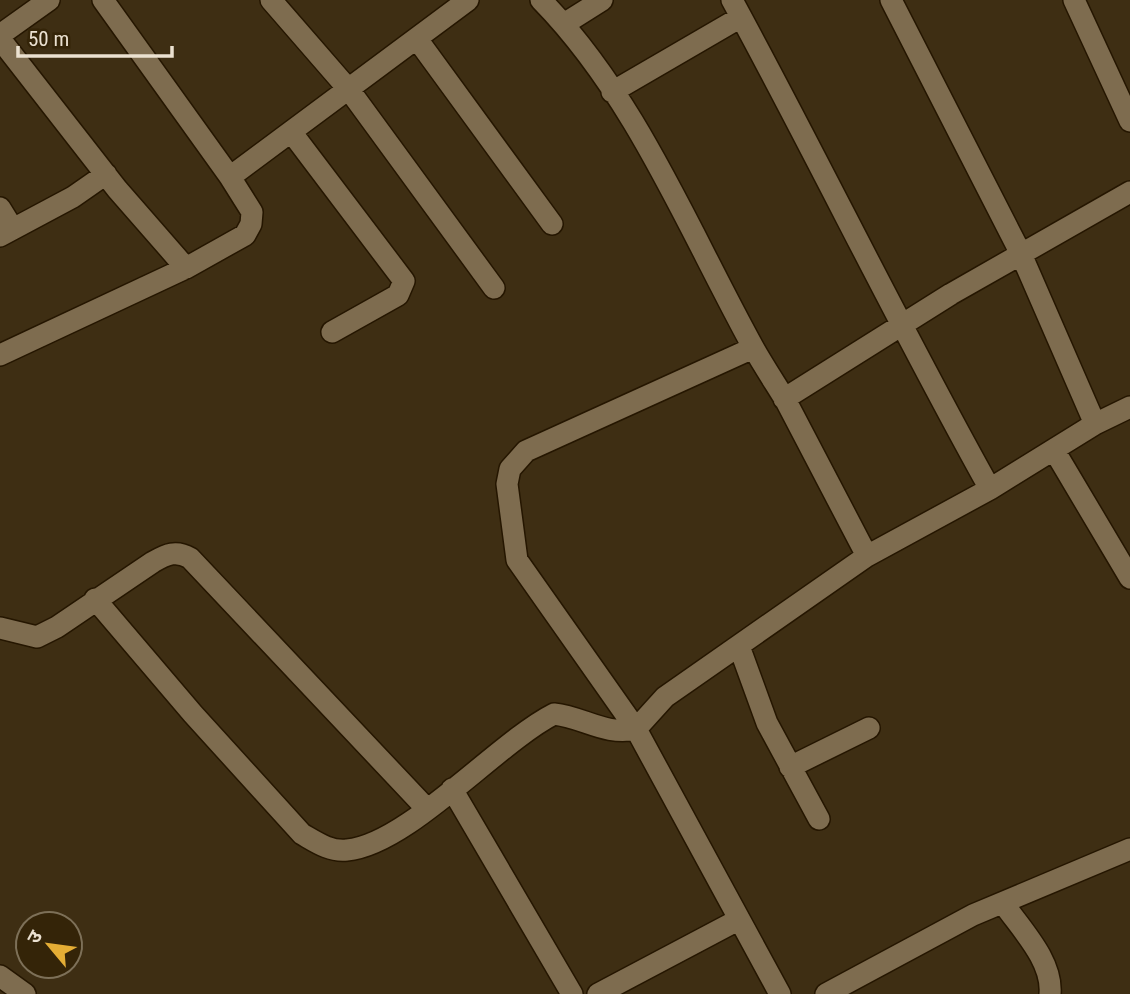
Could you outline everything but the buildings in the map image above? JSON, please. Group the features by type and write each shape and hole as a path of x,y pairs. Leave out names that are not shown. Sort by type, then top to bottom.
{"street":[{"path":"48,0 0,37 106,174 186,268"},
{"path":"0,355 186,268 245,235 251,224 252,212 230,177 103,0"},
{"path":"271,0 350,91 494,288"},
{"path":"230,177 350,91 468,0"},
{"path":"541,0 564,24 612,92 671,187 753,348 784,399 867,556"},
{"path":"564,24 602,0"},
{"path":"891,0 1021,254 1095,424"},
{"path":"1074,0 1130,121"},
{"path":"612,92 737,8 990,489"},
{"path":"416,39 552,224"},
{"path":"292,133 404,281 398,295 331,332"},
{"path":"0,208 7,232 74,197 106,174"},
{"path":"784,399 902,325 1130,192"},
{"path":"753,348 526,451 510,469 507,484 517,560 636,729 780,994"},
{"path":"95,599 192,714 302,834 325,848 346,851 371,844 426,808 554,714 567,715 611,731 636,729 664,698 867,556 990,489 1095,424 1130,407"},
{"path":"1054,450 1130,578"},
{"path":"0,628 37,637 57,627 95,599 170,553 181,553 190,558 426,808"},
{"path":"739,646 757,700 819,819"},
{"path":"790,767 869,727"},
{"path":"452,789 572,994"},
{"path":"826,994 974,915 1130,849"},
{"path":"1003,903 1047,968 1051,981 1050,994"},
{"path":"597,994 738,920"},
{"path":"0,976 25,994"}]}
